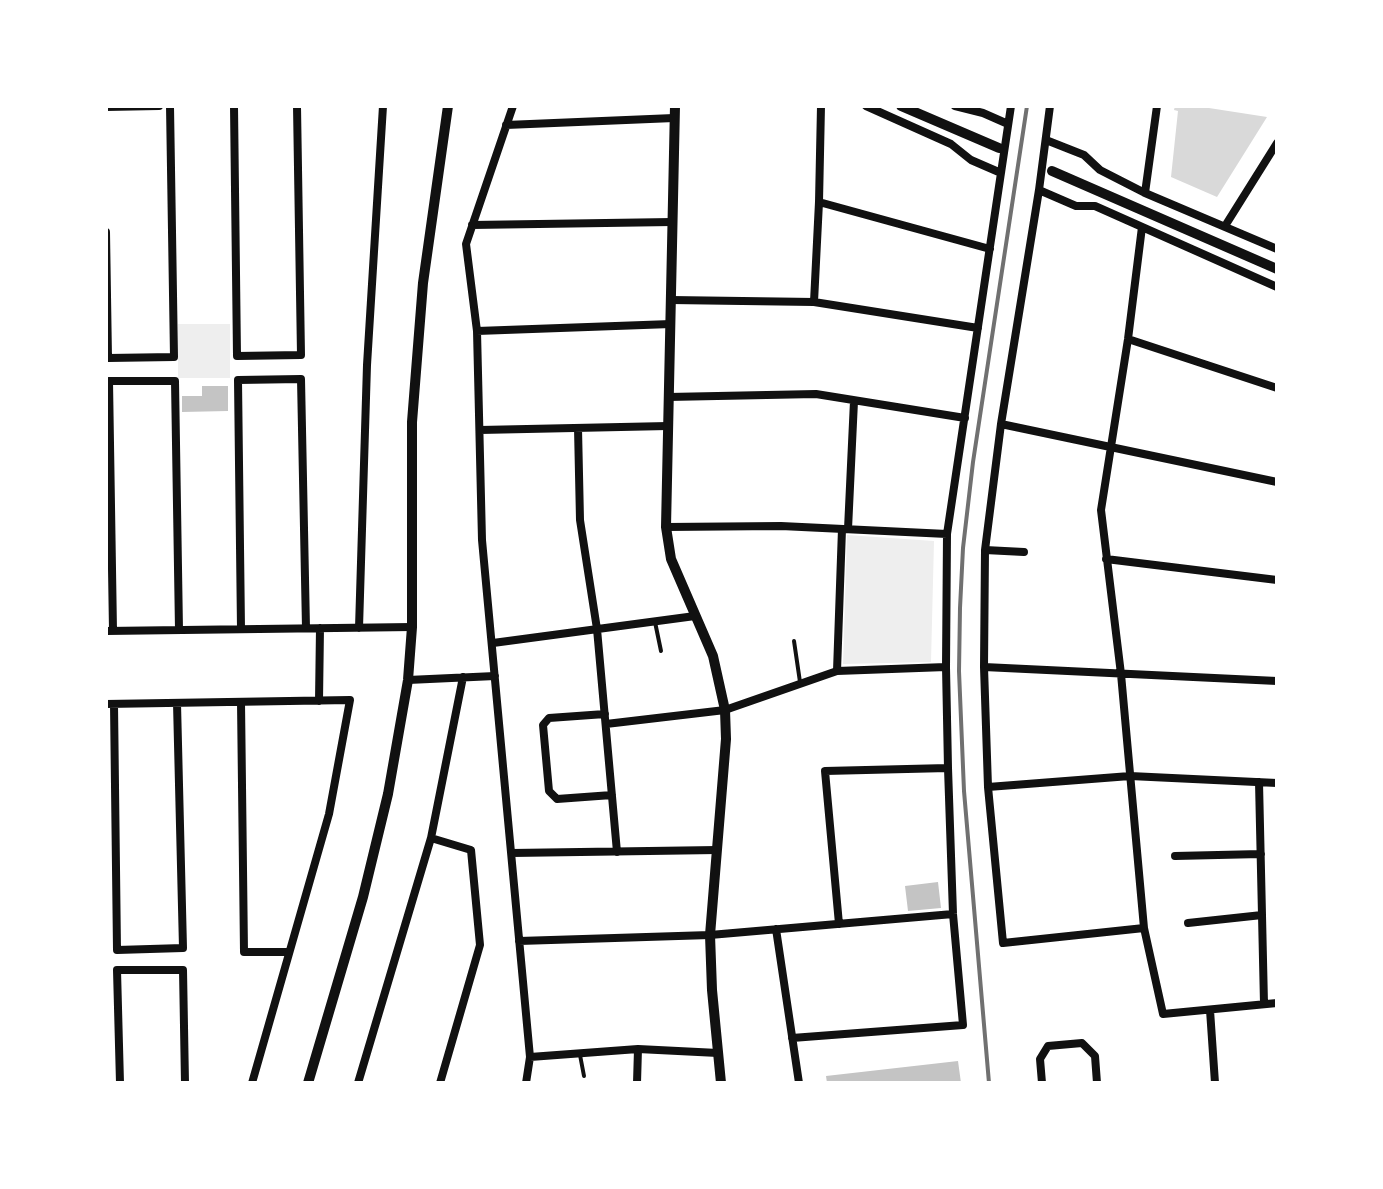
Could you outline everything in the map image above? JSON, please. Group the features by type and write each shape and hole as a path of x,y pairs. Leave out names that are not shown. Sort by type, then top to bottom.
{"street":[{"path":"106,107 159,106"},
{"path":"106,232 108,358 174,357 170,106"},
{"path":"234,106 237,356 301,355 297,106"},
{"path":"359,628 367,365 383,106"},
{"path":"308,1083 363,897 388,794 408,680 412,627 412,422 423,283 448,106"},
{"path":"513,106 466,244 477,331 482,540 530,1057 526,1083"},
{"path":"675,106 666,527 671,559 713,656 725,710 726,739 710,935 721,1083"},
{"path":"814,302 821,106"},
{"path":"866,106 951,144 971,160 1001,173"},
{"path":"901,106 999,148"},
{"path":"955,106 1008,124"},
{"path":"792,1038 963,1025 953,914 948,768 947,534 1011,106"},
{"path":"1050,106 1001,424 985,550 984,667 988,787 1003,943 1144,928"},
{"path":"1145,193 1157,106"},
{"path":"506,125 674,118"},
{"path":"1046,140 1084,155 1100,170 1145,193 1277,249"},
{"path":"1225,226 1277,143"},
{"path":"1052,171 1277,269"},
{"path":"1039,190 1076,206 1095,206 1277,287"},
{"path":"819,202 990,249"},
{"path":"472,225 672,222"},
{"path":"1142,227 1101,510 1121,674 1144,928 1163,1014 1277,1003"},
{"path":"671,300 814,302 978,328"},
{"path":"477,331 671,324"},
{"path":"1128,339 1277,388"},
{"path":"241,629 238,380 301,379 306,628"},
{"path":"179,630 175,381 109,381 109,631 412,627"},
{"path":"668,397 816,394 965,418"},
{"path":"837,671 854,401"},
{"path":"1001,424 1277,482"},
{"path":"480,430 668,426"},
{"path":"578,428 580,520 597,629 617,852"},
{"path":"666,527 781,526 947,534"},
{"path":"985,550 1024,552"},
{"path":"1106,559 1277,580"},
{"path":"493,643 695,616"},
{"path":"319,701 320,628"},
{"path":"606,724 725,710 837,671 946,667"},
{"path":"984,667 1277,681"},
{"path":"408,680 495,676"},
{"path":"358,1083 431,838 463,677"},
{"path":"177,703 183,948 117,950 110,704 350,700 329,814 252,1083"},
{"path":"241,702 244,952 288,952"},
{"path":"605,714 549,718 543,725 549,791 557,799 612,795"},
{"path":"839,924 825,771 948,768"},
{"path":"988,787 1130,776 1277,783"},
{"path":"1259,782 1264,1004"},
{"path":"431,838 471,850 480,945 440,1083"},
{"path":"512,853 717,850"},
{"path":"1175,856 1261,854"},
{"path":"519,941 710,935 953,914"},
{"path":"1188,923 1262,915"},
{"path":"776,929 799,1083"},
{"path":"120,1083 117,970 183,970 185,1083"},
{"path":"1210,1010 1215,1083"},
{"path":"1042,1083 1040,1059 1048,1046 1082,1043 1095,1056 1097,1083"},
{"path":"530,1057 638,1049 718,1053"},
{"path":"637,1083 638,1049"}],"lane":[{"path":"655,622 661,651"},
{"path":"794,641 800,684"},
{"path":"579,1053 584,1076"}],"shaded area":[{"path":"1175,106 1196,106 1267,117 1217,197 1171,177 1178,111 1174,110"},
{"path":"178,324 230,324 230,378 178,378"},
{"path":"847,535 934,541 931,662 843,664"}],"building":[{"path":"202,386 228,386 228,411 182,412 182,396 202,396"},
{"path":"938,882 941,908 908,911 905,886"},
{"path":"958,1061 961,1083 827,1083 826,1076"}],"railway":[{"path":"989,1083 964,791 960,608 973,462 1027,106"}]}
